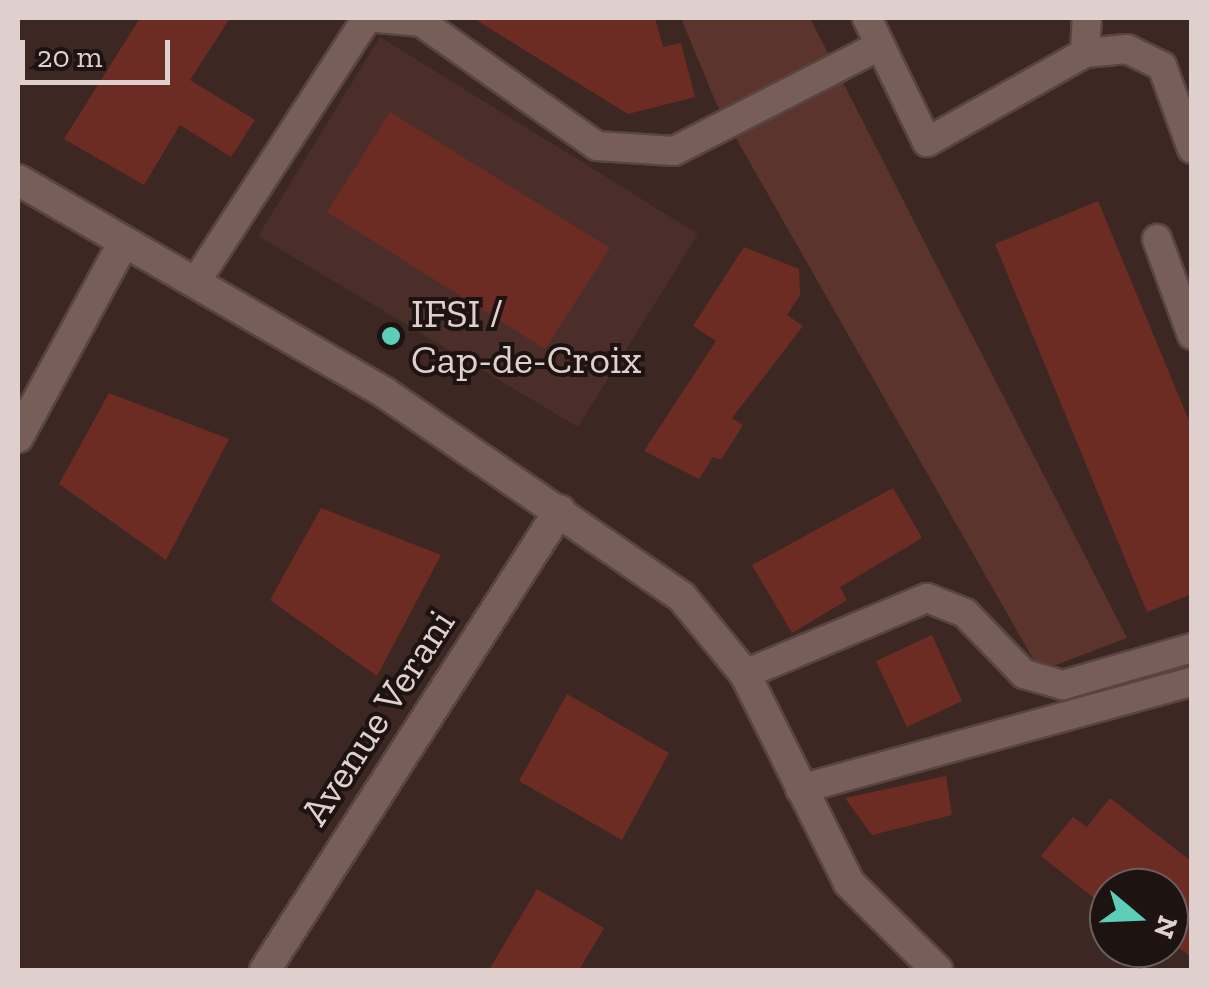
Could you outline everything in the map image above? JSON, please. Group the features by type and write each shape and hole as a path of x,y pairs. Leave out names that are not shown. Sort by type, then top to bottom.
{"street":[{"path":"18,180 385,393 682,597 745,674 850,883 937,970"},
{"path":"18,436 124,242"},
{"name":"Avenue Verani","path":"264,970 560,510"}],"lane":[{"path":"195,283 367,18"},
{"path":"378,18 420,22 596,146 674,150 875,48"},
{"path":"867,18 875,48 926,142 1085,54 1127,49 1162,66 1192,149"},
{"path":"1085,54 1087,18"},
{"path":"1157,240 1192,335"},
{"path":"745,674 927,598 964,613 1024,674 1063,685 1192,648"},
{"path":"800,789 1192,682"}],"shaded area":[{"path":"681,18 810,18 1127,638 1040,671 716,103"},
{"path":"380,37 698,234 578,427 258,236"}],"building":[{"path":"140,18 230,18 190,80 255,120 231,157 180,125 144,185 64,139"},
{"path":"473,18 655,18 663,47 681,43 695,97 628,114"},
{"path":"390,112 610,248 545,349 327,212"},
{"path":"1098,201 1192,428 1192,594 1147,612 995,244"},
{"path":"744,247 799,269 800,295 787,315 803,326 732,418 743,425 721,460 713,457 699,479 644,451 716,341 693,326"},
{"path":"109,393 229,439 166,560 59,484"},
{"path":"893,488 922,538 840,587 847,600 792,633 752,565"},
{"path":"321,508 441,555 377,676 270,600"},
{"path":"932,635 962,701 907,727 876,661"},
{"path":"567,694 669,753 622,840 519,781"},
{"path":"946,776 952,815 872,835 845,798"},
{"path":"1110,798 1192,862 1192,958 1189,868 1089,868 1089,894 1041,856 1073,817 1087,827"},
{"path":"537,889 604,928 579,970 489,970"}],"place":[{"name":"IFSI / Cap-de-Croix","path":"391,336"}]}
